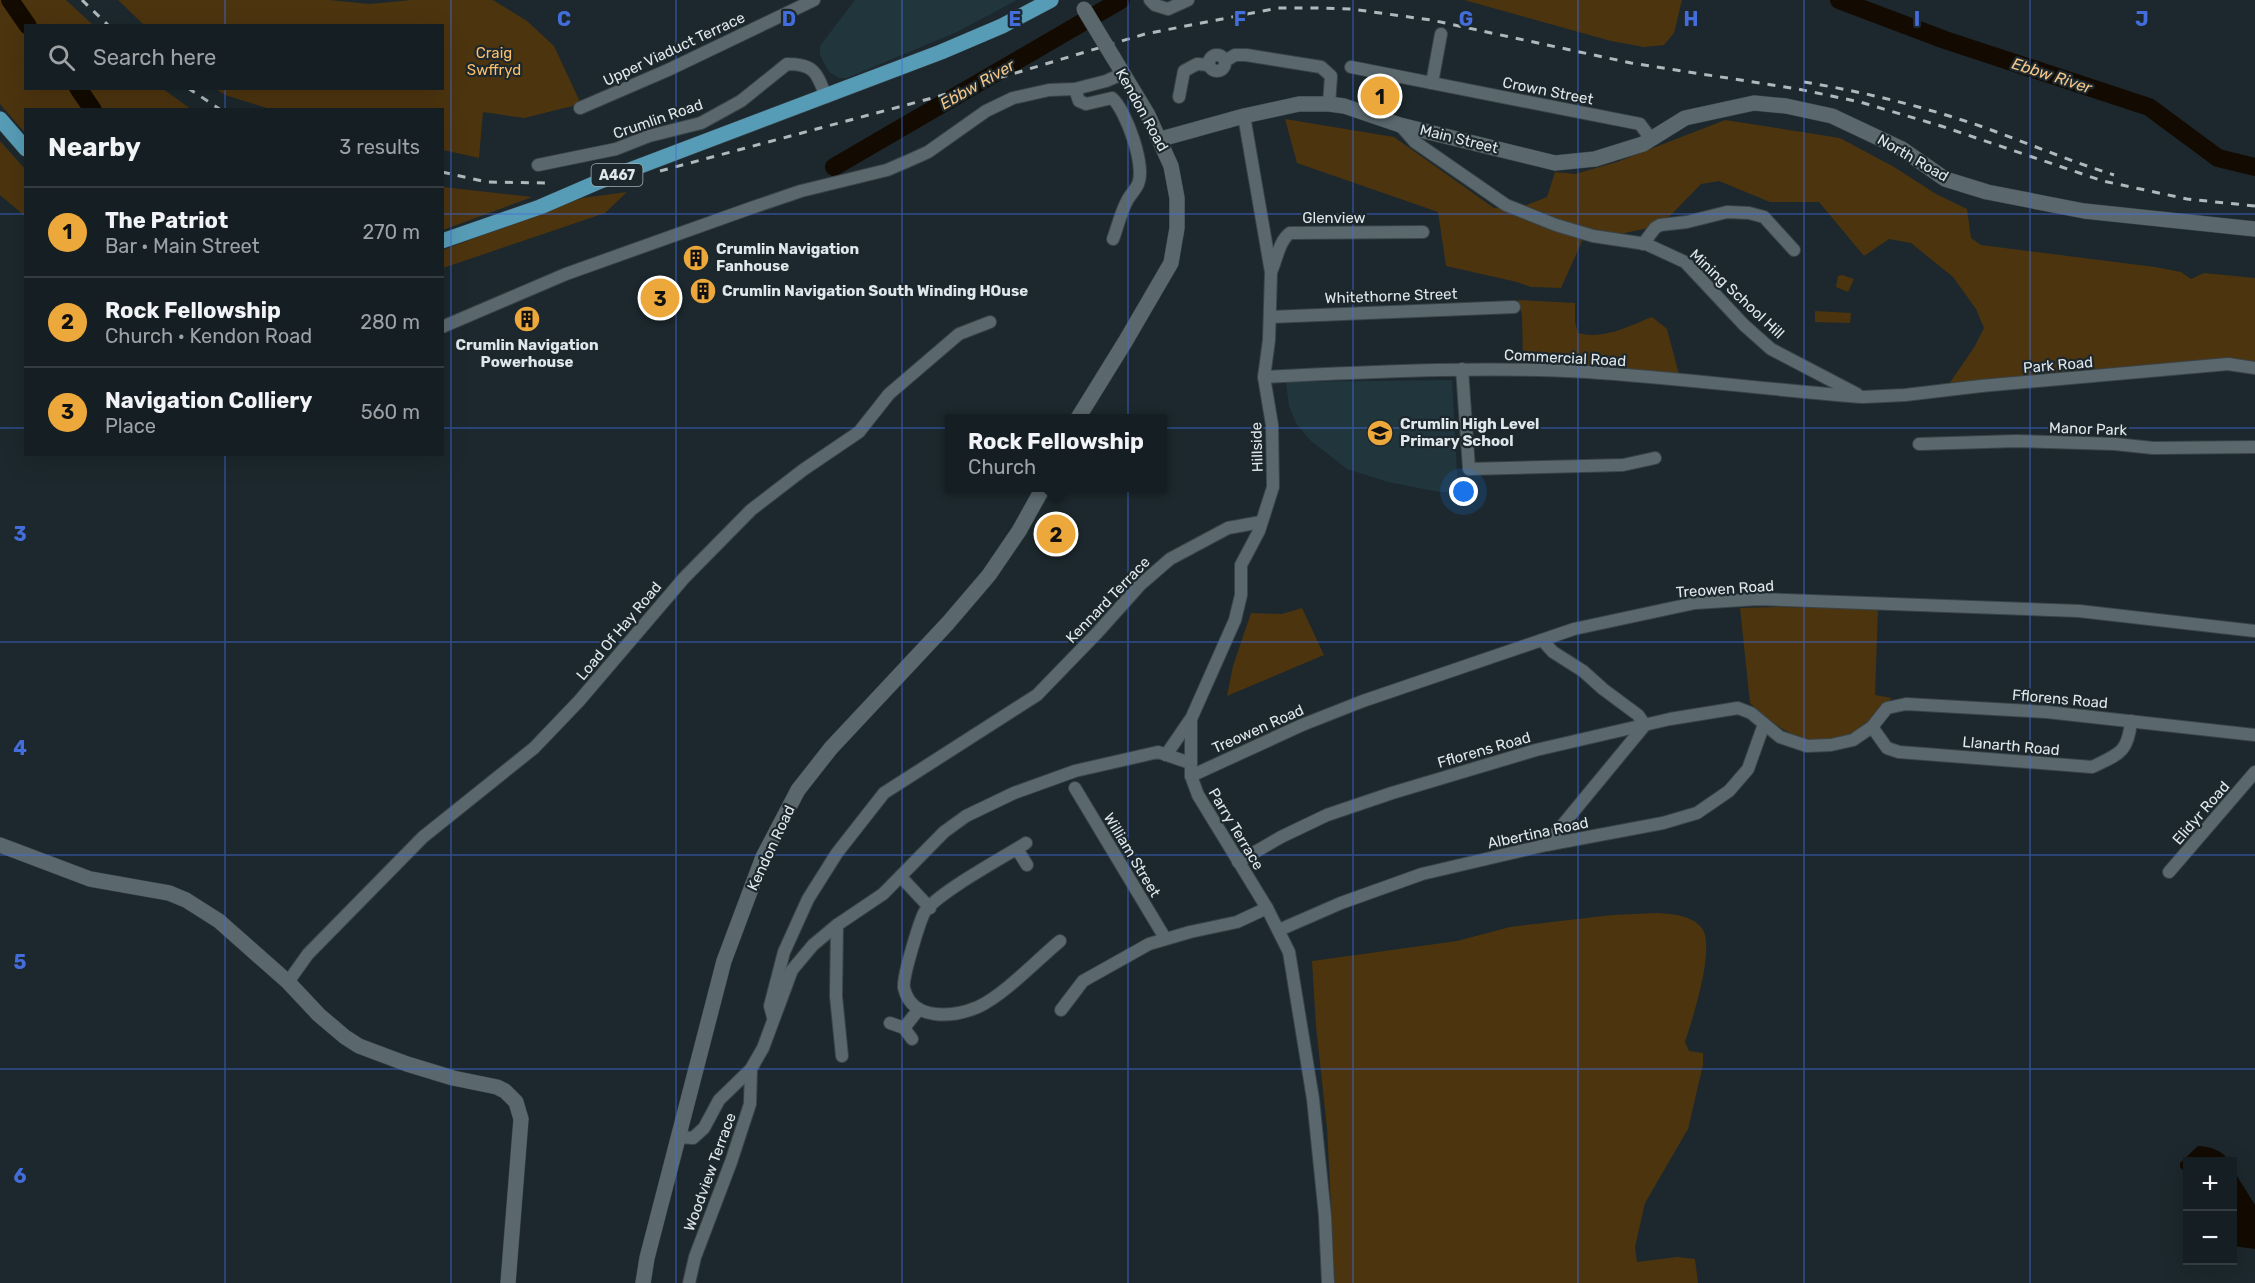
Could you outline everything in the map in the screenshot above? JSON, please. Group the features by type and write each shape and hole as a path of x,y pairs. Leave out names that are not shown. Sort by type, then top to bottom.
{"main road":[{"name":"A467","path":"1002,26 1030,0"},
{"name":"A467","path":"444,240 529,211 598,182 968,42 1051,0"},
{"path":"0,119 24,147"}],"street":[{"name":"Upper Viaduct Terrace","path":"580,108 668,70 814,0"},
{"path":"1150,0 1155,5 1168,9 1188,0"},
{"name":"Kendon Road","path":"1080,414 1171,263 1177,228 1177,198 1171,166 1161,139 1082,4"},
{"path":"1432,83 1441,34"},
{"path":"1179,97 1184,71 1197,64 1208,65 1213,71 1219,72 1224,68 1225,61 1235,56 1246,55 1321,67 1331,75 1329,104"},
{"name":"Crumlin Road","path":"538,165 616,149 650,136 701,123 741,101 787,64 807,65 817,74 826,97"},
{"name":"Crown Street","path":"1351,67 1640,124 1651,139"},
{"path":"444,326 566,274 801,190 887,170 908,162 928,152 987,111 1013,98 1049,90 1075,89 1106,81 1122,74"},
{"path":"1075,89 1079,101 1086,104 1112,98 1118,104 1124,114 1141,170 1138,184 1127,200 1113,238"},
{"name":"North Road","path":"1651,139 1684,118 1754,103 1786,106 1832,116 1902,149 1945,179 1987,192 2084,211 2255,229"},
{"name":"Main Street","path":"1161,139 1244,116 1299,104 1344,106 1400,125 1555,162 1596,159 1643,144 1651,139"},
{"name":"Hillside","path":"1190,763 1191,719 1235,620 1241,595 1241,566 1261,522 1273,487 1272,425 1264,377 1270,317 1271,272 1244,116"},
{"name":"Mining School Hill","path":"1400,125 1415,142 1506,205 1593,236 1643,244 1685,262 1744,325 1771,349 1863,397"},
{"path":"1643,244 1648,235 1660,225 1687,222 1728,212 1749,213 1764,217 1794,249"},
{"name":"Glenview","path":"1271,272 1283,238 1290,233 1424,232"},
{"name":"Whitethorne Street","path":"1270,317 1514,307"},
{"name":"Load Of Hay Road","path":"288,982 308,954 423,837 534,748 579,701 684,578 751,510 803,470 859,432 889,394 959,334 990,322"},
{"name":"Park Road","path":"1863,397 2228,364 2255,368"},
{"path":"1462,369 1469,469 1623,465 1655,458"},
{"name":"Commercial Road","path":"1264,377 1462,369 1587,372 1863,397"},
{"name":"Manor Park","path":"1919,444 2017,441 2115,444 2153,448 2255,447"},
{"name":"Kendon Road","path":"643,1283 647,1258 724,961 763,857 798,790 831,748 948,623 989,575 1019,531 1041,492"},
{"name":"Kennard Terrace","path":"773,1017 770,1006 784,952 808,899 837,853 884,793 1037,695 1140,585 1170,559 1228,528 1261,522"},
{"name":"Treowen Road","path":"1191,776 1252,747 1353,705 1574,628 1695,603 1758,598 2079,611 2255,631"},
{"path":"1542,640 1552,652 1583,671 1638,715 1645,725 1546,845"},
{"name":"Fflorens Road","path":"1238,862 1281,837 1327,815 1392,793 1536,750 1645,725 1738,708 1751,712 1780,737 1807,746 1831,746 1853,740 1872,727 1887,708 1906,704 2047,712 2255,735"},
{"path":"1166,755 1191,719"},
{"name":"Llanarth Road","path":"1872,727 1887,748 1899,752 2092,767 2116,755 2129,740 2131,721"},
{"name":"Albertina Road","path":"1279,930 1341,903 1422,874 1546,845 1663,824 1697,813 1729,791 1748,769 1764,724"},
{"path":"678,1137 693,1138 704,1128 719,1100 751,1069 763,1048 792,970 813,945 837,925 883,894 944,832 966,816 1014,793 1075,771 1158,752 1190,763"},
{"name":"Parry Terrace","path":"1190,763 1191,776 1198,795 1267,908 1279,930 1292,964 1313,1099 1325,1216 1328,1283"},
{"name":"Elidyr Road","path":"2169,872 2255,772"},
{"name":"William Street","path":"1075,788 1165,938"},
{"path":"0,845 90,879 169,893 186,900 219,921 288,982 319,1015 345,1037 360,1046 453,1078 497,1087 505,1091 516,1102 521,1119 508,1283"},
{"path":"1027,865 1022,846 952,889 930,908 925,913 906,971 904,988 912,1004 919,1009 933,1015 957,1013 979,1006 1002,990 1060,940"},
{"path":"901,877 930,908"},
{"path":"1061,1010 1083,981 1149,944 1165,938 1238,922 1267,908"},
{"path":"837,925 836,996 842,1056"},
{"path":"904,1028 919,1009"},
{"path":"890,1023 904,1028 912,1040"},
{"name":"Woodview Terrace","path":"689,1283 695,1257 750,1104 751,1069"}],"shaded area":[{"path":"855,0 1017,0 957,32 847,78 839,78 829,72 820,55 820,46"},
{"name":"Crumlin High Level Primary School","path":"1452,380 1458,492 1439,492 1388,482 1347,469 1311,441 1297,425 1289,406 1286,382"},
{"path":"2198,1146 2216,1150 2226,1157 2186,1157"},
{"path":"2237,1176 2255,1205 2255,1249 2237,1247"}],"green space":[{"path":"0,0 66,0 92,24 24,24 24,90 164,90 190,108 24,108 24,132 0,104"},
{"name":"Craig Swffryd","path":"118,0 329,0 370,4 411,0 493,0 527,21 554,46 581,104 524,118 483,112 479,158 444,150 444,108 267,108 225,95 218,90 444,90 444,24 143,24"},
{"path":"1464,0 1682,0 1674,33 1664,45 1644,47 1611,41"},
{"path":"1285,119 1394,137 1494,208 1524,206 1547,197 1555,172 1575,174 1617,162 1725,120 1840,138 1894,167 1936,194 1967,209 1971,238 1981,245 2155,267 2181,272 2191,279 2204,273 2255,278 2255,363 2140,366 1949,384 1975,346 1984,328 1976,309 1953,277 1911,243 1889,239 1864,256 1819,202 1770,202 1719,181 1701,184 1669,217 1644,229 1620,234 1588,228 1561,288 1531,287 1446,266 1438,212 1297,163"},
{"path":"0,141 24,168 24,215 0,195"},
{"path":"444,187 532,197 444,230"},
{"path":"627,192 605,213 444,268 444,250 582,198"},
{"path":"1838,276 1854,279 1848,292 1836,287"},
{"path":"1518,300 1575,303 1575,322 1578,333 1588,335 1616,331 1652,317 1667,329 1679,374 1523,361 1522,315"},
{"path":"1815,311 1851,313 1850,323 1815,322"},
{"path":"1302,608 1324,655 1227,696 1233,666 1251,613 1282,614"},
{"path":"1740,608 1878,609 1875,695 1892,698 1865,724 1833,740 1804,739 1776,725 1763,715 1750,703"},
{"path":"1658,913 1692,920 1701,927 1705,936 1705,965 1702,983 1685,1042 1689,1051 1703,1053 1703,1065 1688,1129 1645,1203 1635,1247 1637,1262 1677,1257 1695,1259 1698,1283 1335,1283 1327,1128 1316,1026 1312,961 1457,941 1510,927 1612,915"}],"waterway":[{"name":"Ebbw River","path":"10,0 27,24"},
{"name":"Ebbw River","path":"834,167 1121,0"},
{"name":"Ebbw River","path":"1839,0 1945,40 2149,107 2218,158 2255,167"},
{"name":"Ebbw River","path":"79,90 92,108"}],"railway":[{"path":"82,0 107,24"},
{"path":"660,171 936,97 1145,34 1278,8 1317,8 1351,9 1431,20 1631,63 1798,89 1860,102 1941,126 2103,181 2187,199 2255,206"},
{"path":"1804,82 1872,95 1939,113 2114,175"},
{"path":"191,90 218,108"},
{"path":"444,172 487,182 547,183"}],"place":[{"name":"The Patriot","path":"1380,96"},
{"name":"Crumlin Navigation Fanhouse","path":"696,258"},
{"name":"Crumlin Navigation South Winding HOuse","path":"703,291"},
{"name":"Navigation Colliery","path":"660,298"},
{"name":"Crumlin Navigation Powerhouse","path":"527,319"},
{"name":"Crumlin High Level Primary School","path":"1380,433"},
{"name":"Rock Fellowship","path":"1056,534"}]}
